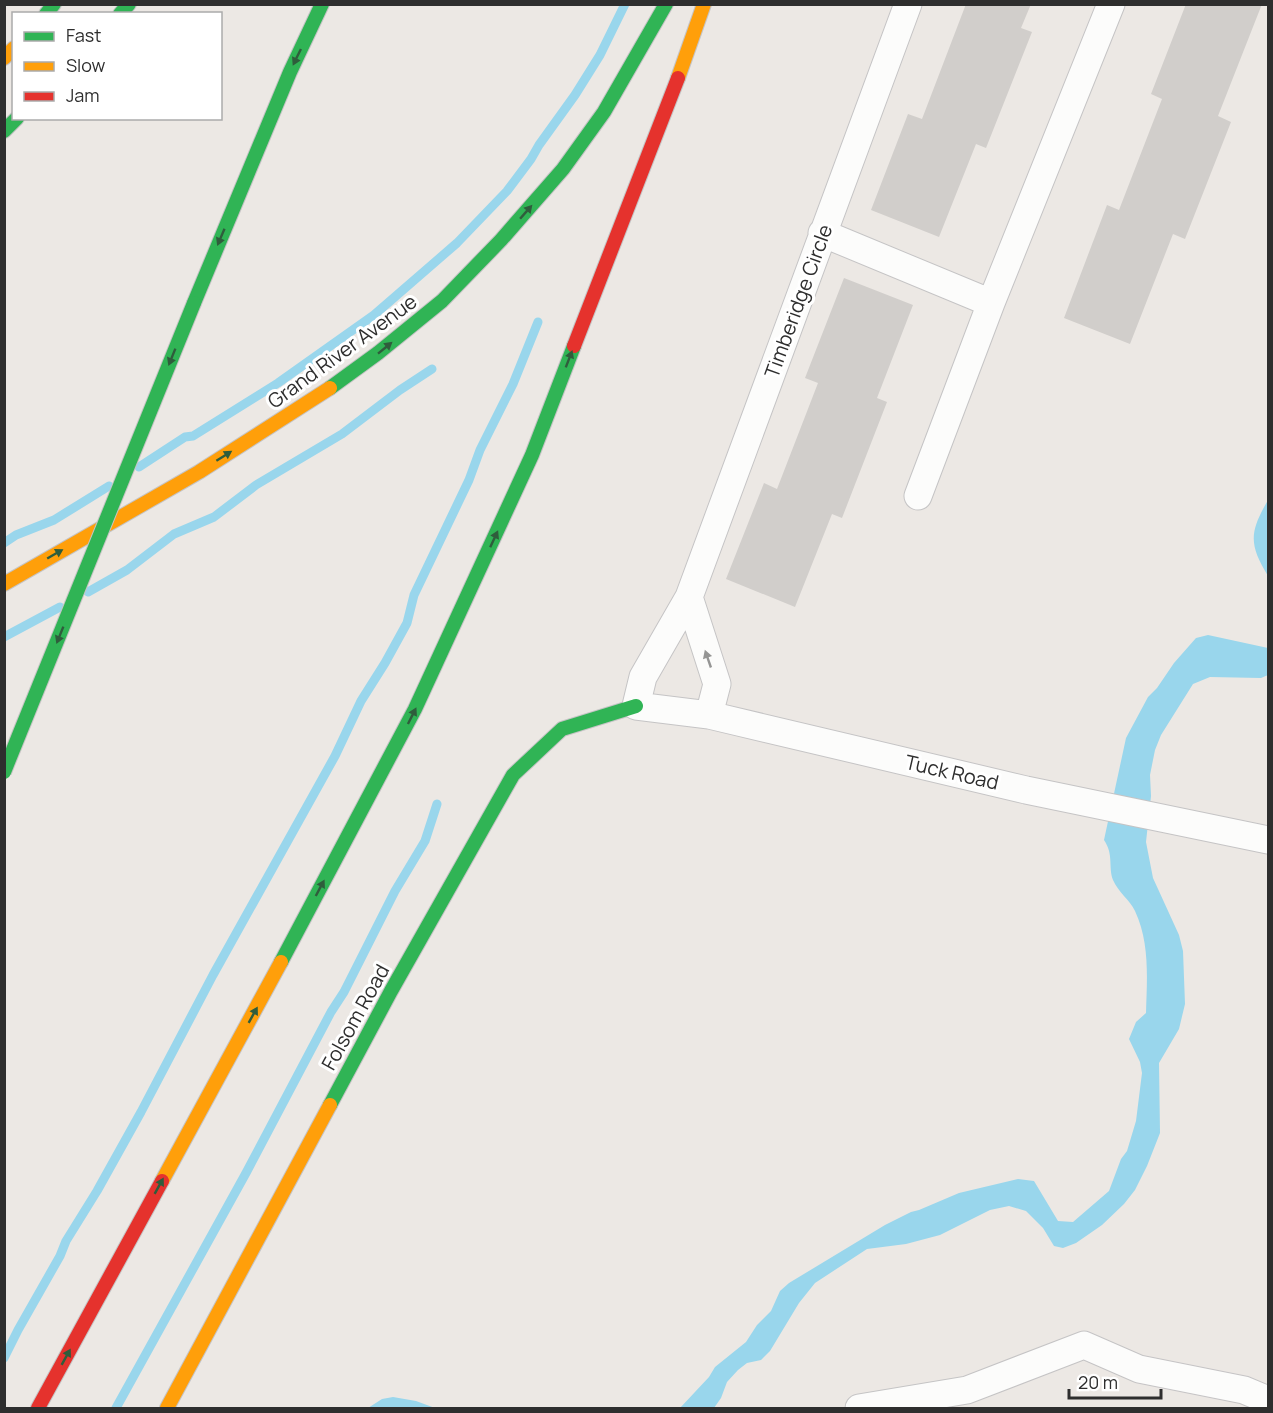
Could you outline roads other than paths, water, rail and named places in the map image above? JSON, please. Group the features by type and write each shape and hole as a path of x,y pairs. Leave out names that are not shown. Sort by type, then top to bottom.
{"main road":[{"path":"4,772 194,303 290,72 322,4"},
{"name":"Grand River Avenue","path":"4,584 199,472 315,399 378,353 442,301 501,240 564,169 603,112 666,4"},
{"path":"38,1408 293,940 415,710 532,455 704,4"},
{"name":"Folsom Road","path":"167,1408 380,1011 513,775 562,729 636,706"}],"street":[{"name":"Timberidge Circle","path":"636,706 643,677 689,597 908,4"},
{"path":"918,496 991,303 1111,4"},
{"path":"822,233 991,303"},
{"path":"689,597 717,684 710,715"},
{"name":"Tuck Road","path":"636,706 710,715 1026,790 1269,840"},
{"path":"859,1408 967,1390 1084,1345 1139,1369 1244,1390 1268,1400 1260,1408"}],"water":[{"path":"1268,500 1268,576 1257,555 1254,538 1257,521"},
{"path":"1208,635 1268,648 1268,675 1261,678 1210,677 1193,684 1161,735 1155,750 1150,775 1151,796 1146,842 1153,878 1179,935 1183,951 1185,1004 1179,1029 1159,1063 1160,1133 1135,1190 1102,1225 1076,1243 1063,1248 1054,1246 1043,1228 1026,1211 1009,1206 990,1210 940,1235 906,1244 867,1249 815,1283 799,1303 770,1351 761,1360 747,1363 738,1370 727,1382 714,1408 680,1408 709,1377 715,1367 746,1342 757,1325 771,1311 780,1291 789,1283 885,1225 959,1193 1018,1179 1034,1181 1058,1221 1073,1222 1109,1191 1121,1159 1127,1151 1136,1121 1142,1073 1140,1062 1129,1039 1136,1022 1146,1013 1147,974 1140,923 1133,907 1113,880 1109,851 1104,840 1126,738 1148,697 1174,663 1196,638"},
{"path":"393,1397 416,1401 435,1408 368,1408 382,1399"}],"waterway":[{"path":"139,467 185,437 193,436 278,383 374,315 457,243 507,191 531,159 600,55 625,4"},
{"path":"4,1358 66,1241 141,1112 213,975 335,756 361,701 407,623 414,595 469,480 480,450 513,384 538,322"},
{"path":"88,592 127,570 174,534 214,517 256,485 342,434 432,369"},
{"path":"4,543 16,535 54,520 109,486"},
{"path":"4,637 60,607"},
{"path":"116,1408 344,992 395,891 425,841 437,804"}]}
